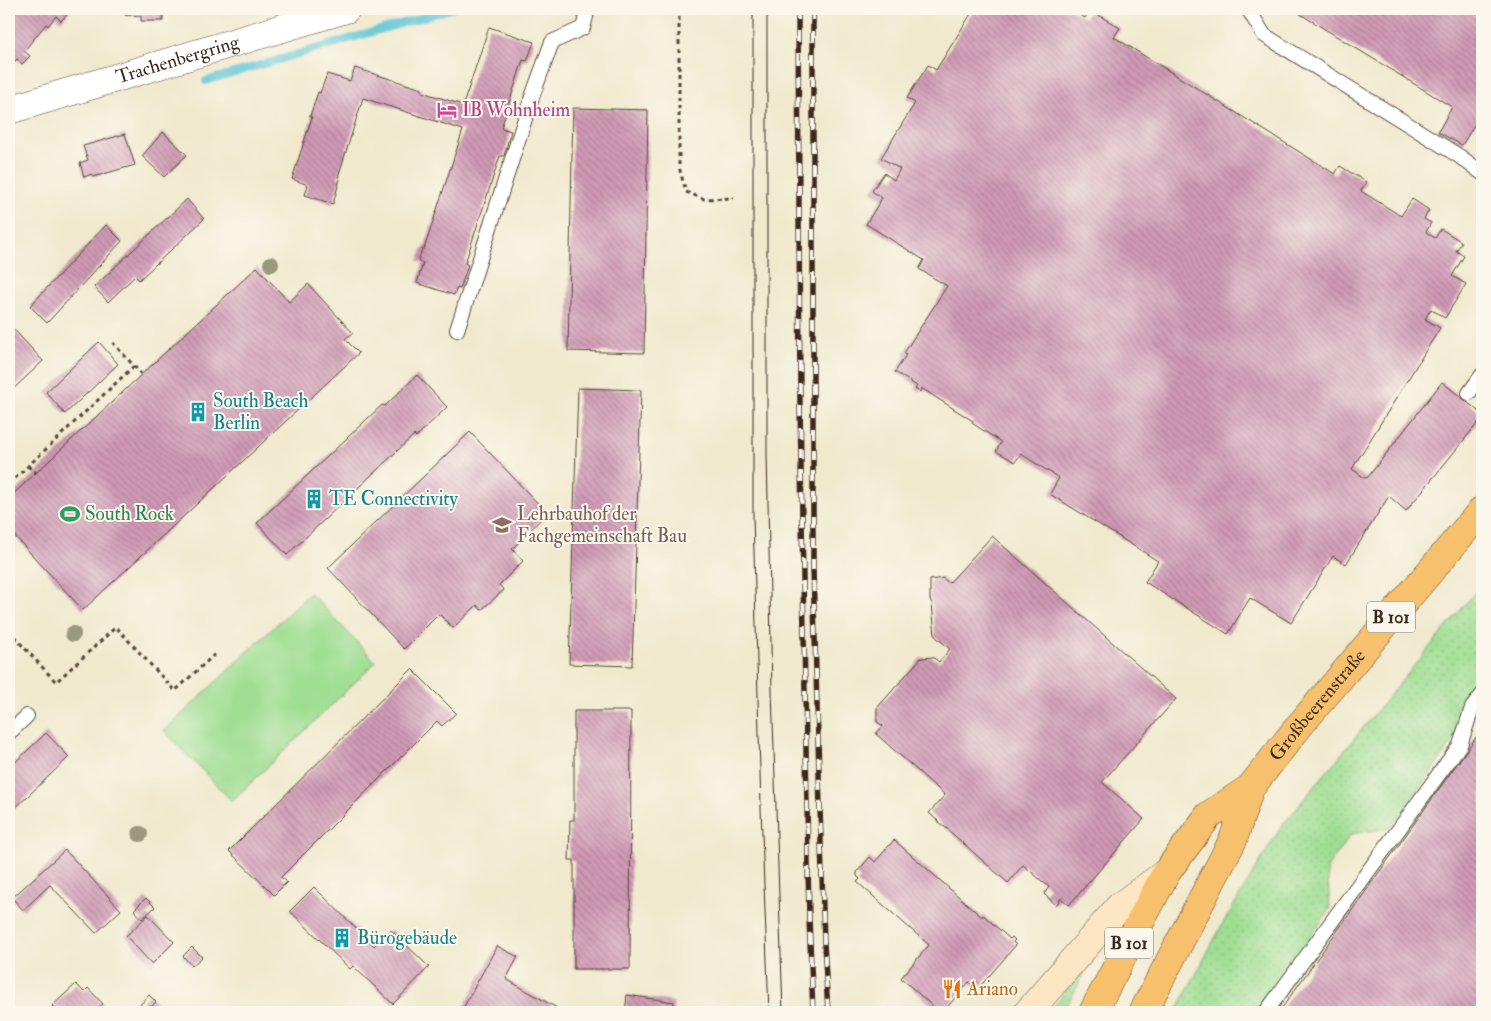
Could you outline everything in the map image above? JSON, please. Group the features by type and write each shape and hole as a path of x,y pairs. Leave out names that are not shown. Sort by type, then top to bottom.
{"main road":[{"name":"Großbeerenstraße","path":"1093,1012 1166,873 1208,815 1250,788 1300,724 1482,510"},
{"name":"Großbeerenstraße","path":"1143,1012 1233,840 1250,788"}],"street":[{"name":"Trachenbergring","path":"9,110 317,13 346,9"},
{"path":"1028,1012 1120,906 1166,873"}],"lane":[{"path":"457,330 532,97 552,42 584,28 588,9"},
{"path":"1248,9 1264,35 1459,156 1482,173"},
{"path":"1469,393 1482,375"},
{"path":"1266,1012 1460,745 1472,708 1482,695"},
{"path":"9,733 27,716"}],"path":[{"path":"679,9 679,167 686,192 704,199 734,198"},
{"path":"113,343 141,374"},
{"path":"9,484 134,366"},
{"path":"28,466 36,473"},
{"path":"9,631 56,682 116,627 175,691 217,652"}],"green space":[{"path":"1482,584 1482,671 1459,705 1454,740 1390,828 1351,834 1327,868 1330,909 1257,1012 1176,1012 1222,925 1281,827"},
{"path":"310,593 376,662 232,801 164,731"},
{"path":"1083,970 1085,973 1063,1012 1049,1012"}],"building":[{"path":"17,9 72,9 61,21 56,16 48,26 46,24 24,51 30,56 22,64 17,59 9,68 9,16"},
{"path":"125,9 163,9 163,21 141,21 141,16 125,15"},
{"path":"974,9 1070,9 1085,18 1090,10 1120,28 1114,37 1335,174 1340,166 1366,182 1361,191 1401,216 1412,199 1429,210 1424,219 1431,223 1426,232 1435,238 1441,229 1462,242 1456,251 1464,256 1452,276 1466,284 1445,318 1431,309 1425,319 1440,328 1352,469 1365,478 1368,477 1442,382 1482,414 1482,418 1406,511 1389,496 1346,564 1333,556 1291,623 1250,598 1228,634 1145,582 1158,561 1050,494 1059,478 1021,454 1015,462 996,451 1001,442 972,423 973,421 921,388 920,392 915,389 917,386 895,372 906,355 904,353 947,286 919,269 924,260 866,224 882,198 872,191 884,173 894,180 900,169 881,158 915,103 907,98 928,65 936,70"},
{"path":"1292,9 1482,9 1482,126 1476,122 1462,145 1438,132 1452,107"},
{"path":"489,27 534,42 527,61 523,60 501,128 511,131 504,156 500,156 465,263 468,265 460,289 457,288 454,295 417,283 423,263 418,261 422,249 424,249 463,130 363,98 338,177 340,179 333,204 305,195 308,185 292,179 318,92 320,93 327,74 350,81 355,68 422,89 422,92 463,105"},
{"path":"573,108 648,110 644,353 568,351"},
{"path":"163,132 187,155 164,177 142,156"},
{"path":"125,134 135,165 93,177 92,174 84,177 80,163 88,160 83,146"},
{"path":"187,199 204,219 139,280 135,276 108,302 94,287"},
{"path":"106,225 122,241 47,323 30,306"},
{"name":"South Beach Berlin","path":"257,267 289,302 308,284 353,333 345,339 359,353 83,610 9,530 9,498"},
{"path":"9,324 43,361 9,393"},
{"path":"99,342 118,364 65,414 46,392"},
{"name":"TE Connectivity","path":"417,375 447,407 416,437 414,435 287,555 257,523 382,405 385,406"},
{"path":"578,388 641,390 632,666 569,664"},
{"path":"470,432 547,513 512,549 523,561 499,585 504,590 481,610 477,605 453,628 439,614 404,649 328,568"},
{"path":"992,536 1176,699 1102,782 1144,819 1069,905 1061,898 1056,905 1044,894 1049,887 1023,865 1008,883 929,813 945,795 876,734 883,726 877,722 877,708 921,658 933,657 939,662 950,649 935,636 932,603 930,600 930,580 943,578 949,583"},
{"path":"412,669 456,713 442,726 437,721 281,877 287,882 274,895 229,851"},
{"path":"574,711 631,711 630,969 574,969 574,860 569,860 570,820 574,820"},
{"path":"1482,729 1482,1012 1279,1012"},
{"path":"46,733 69,757 9,814 9,768"},
{"path":"894,840 982,917 983,915 1010,939 1012,937 1015,940 1013,942 1016,945 977,990 969,982 943,1012 939,1012 901,978 929,945 857,882 860,879 857,876 857,872 870,857 875,862"},
{"path":"65,850 121,910 96,933 50,885 23,910 12,898"},
{"name":"Bürogebäude","path":"314,887 374,946 391,930 429,967 393,1004 353,966 350,969 290,911"},
{"path":"146,898 155,907 142,919 134,910"},
{"path":"148,915 174,942 152,964 126,936"},
{"path":"497,946 518,957 506,979 564,1012 461,1012"},
{"path":"192,947 202,957 192,966 183,956"},
{"path":"76,984 84,992 88,988 103,1004 94,1012 58,1012 52,1006"},
{"path":"149,995 156,1002 146,1012 139,1006"},
{"path":"627,995 674,1002 673,1012 625,1012"}],"waterway":[{"path":"206,81 451,9"}],"tram line":[{"path":"753,9 753,515 769,1012"},
{"path":"767,9 767,454 772,691 783,1012"}],"railway":[{"path":"798,9 800,405 809,919 813,1012"},
{"path":"813,9 813,569 824,943 828,1012"}],"place":[{"name":"IB Wohnheim","path":"447,110"},
{"name":"South Beach Berlin","path":"198,412"},
{"name":"TE Connectivity","path":"314,499"},
{"name":"South Rock","path":"70,514"},
{"name":"Lehrbauhof der Fachgemeinschaft Bau","path":"502,525"},
{"name":"Bürogebäude","path":"342,938"},
{"name":"Ariano","path":"952,989"}]}
